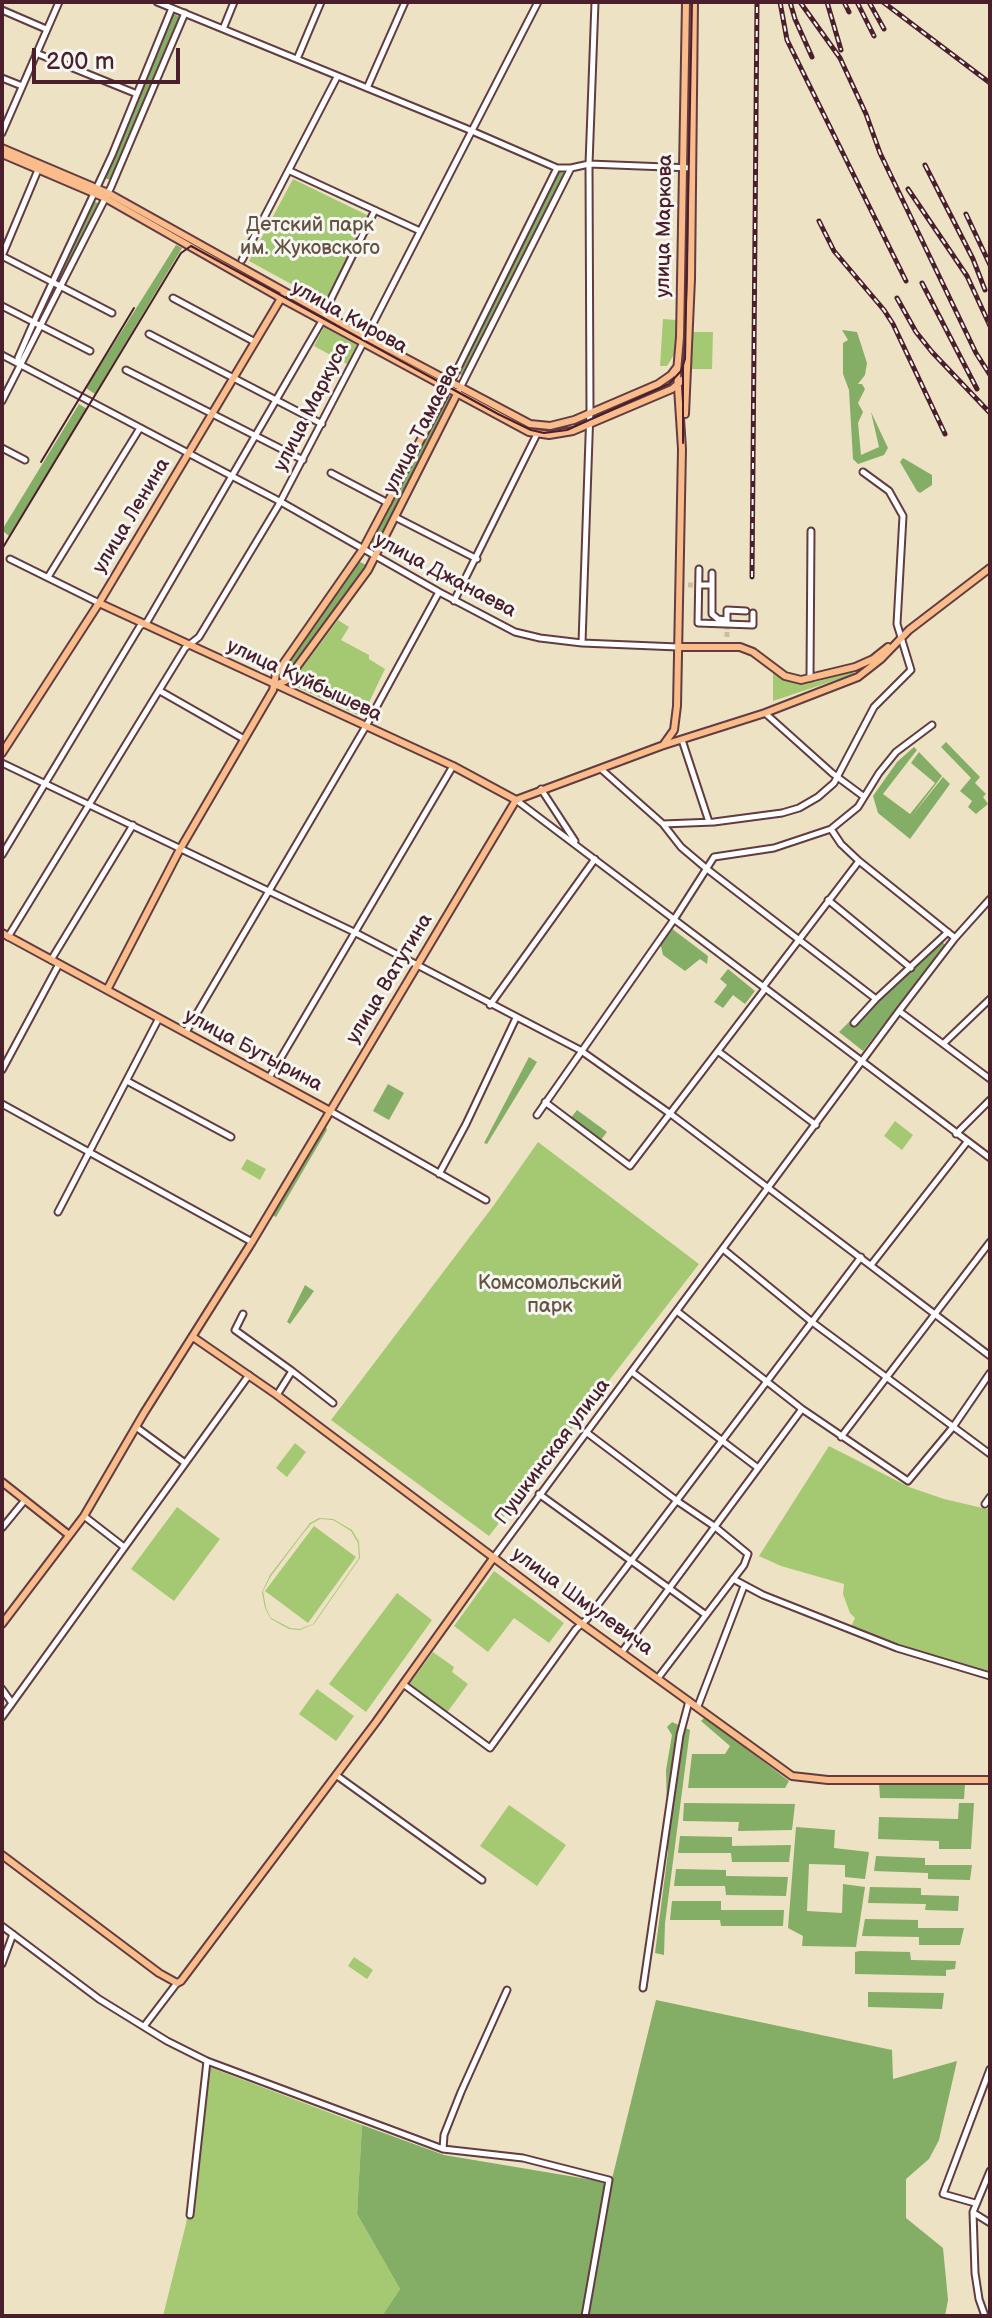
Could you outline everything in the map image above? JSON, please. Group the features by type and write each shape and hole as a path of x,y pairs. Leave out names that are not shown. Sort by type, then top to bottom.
{"main road":[{"name":"улица Маркова","path":"682,449 677,367 686,2"},
{"name":"улица Маркова","path":"661,746 671,735 676,720 682,449 691,279 694,2"},
{"name":"улица Кирова","path":"2,151 38,170 94,190"},
{"name":"улица Кирова","path":"2,151 106,195 449,386 540,426 563,424 590,413 665,380 677,367"},
{"name":"улица Кирова","path":"283,295 322,321 364,340"},
{"name":"улица Ленина","path":"2,753 99,603 283,295"},
{"path":"537,434 563,434 588,425 664,392 686,377"},
{"name":"улица Тамаева","path":"107,990 181,848 276,685 276,674 363,549 449,386"},
{"name":"улица Кирова","path":"459,391 509,423 537,434"},
{"name":"улица Тамаева","path":"276,685 288,679 375,557 459,391"},
{"path":"664,392 677,395 681,403"},
{"path":"810,678 855,667 873,659 990,568"},
{"name":"улица Куйбышева","path":"99,603 453,766 516,800"},
{"path":"516,800 661,746 765,713 858,677 881,659 901,637"},
{"name":"улица Джанаева","path":"678,647 747,649 792,679 810,678"},
{"path":"855,667 860,673 858,677"},
{"path":"676,720 677,727 686,738"},
{"name":"улица Ватутина","path":"2,1624 84,1516 516,800"},
{"name":"улица Бутырина","path":"5,935 330,1111"},
{"name":"улица Шмулевича","path":"193,1337 277,1395 582,1624 792,1776 828,1780 990,1780"},
{"path":"2,1482 69,1535"},
{"name":"Пушкинская улица","path":"177,1983 207,1949 494,1557"},
{"path":"2,1855 148,1965 177,1983"}],"street":[{"path":"2,133 59,2"},
{"path":"157,2 557,168 589,164 692,168"},
{"path":"223,29 234,2"},
{"path":"297,59 321,2"},
{"path":"367,88 405,2"},
{"name":"улица Маркуса","path":"5,935 188,646 199,637 281,502 538,2"},
{"path":"582,643 590,413 589,164 595,2"},
{"path":"19,364 18,358 112,155 172,8"},
{"path":"2,10 46,29"},
{"path":"2,401 106,195 185,13"},
{"path":"36,53 137,94"},
{"path":"242,260 337,76"},
{"path":"2,78 22,86"},
{"name":"улица Тамаева","path":"449,386 557,168"},
{"name":"улица Тамаева","path":"459,391 571,168"},
{"path":"38,170 2,256 112,313"},
{"path":"290,171 420,231"},
{"path":"330,301 375,210"},
{"path":"173,298 255,342"},
{"path":"2,306 90,351"},
{"path":"2,855 233,477 322,321"},
{"path":"149,334 322,424"},
{"name":"улица Джанаева","path":"2,355 281,502 454,601 523,635 582,643 678,647"},
{"path":"126,370 303,460"},
{"path":"48,577 140,428"},
{"path":"454,601 537,434"},
{"path":"2,448 25,460"},
{"path":"663,824 782,813 818,797 837,777 874,707 911,670 897,624 903,516 889,491 863,472"},
{"path":"331,473 388,503"},
{"path":"395,517 477,559"},
{"path":"810,678 811,531"},
{"name":"улица Куйбышева","path":"10,559 99,603"},
{"path":"699,569 698,623 753,625 753,613"},
{"path":"712,573 712,614 727,622"},
{"path":"699,585 712,585"},
{"path":"186,1032 366,726 439,592"},
{"path":"727,622 729,610 746,611"},
{"path":"727,637 727,647"},
{"path":"160,691 244,739"},
{"path":"765,713 863,796"},
{"path":"537,1115 714,857 774,848 831,829 858,807 896,752 932,725"},
{"path":"686,738 709,822"},
{"path":"2,763 419,964 490,1005 580,1050 672,1115 990,1356"},
{"path":"269,1078 453,766"},
{"path":"601,769 663,824 681,847 707,869 876,999"},
{"name":"улица Куйбышева","path":"541,789 578,845"},
{"name":"улица Куйбышева","path":"516,800 990,1158"},
{"path":"51,960 133,825"},
{"path":"831,829 859,861 955,938"},
{"path":"490,1005 595,859"},
{"path":"545,1102 630,1166 672,1115 798,938 859,861"},
{"name":"Пушкинская улица","path":"494,1557 899,1011 955,938 990,899"},
{"path":"828,900 911,968"},
{"path":"854,1023 948,932"},
{"path":"2,1070 59,964"},
{"path":"944,1043 990,999"},
{"path":"899,1011 990,1079"},
{"path":"58,1212 159,1018"},
{"path":"439,1174 516,1018"},
{"path":"719,1052 816,1125"},
{"path":"127,1081 231,1137"},
{"path":"956,1134 990,1100"},
{"path":"2,1104 252,1242"},
{"name":"улица Бутырина","path":"330,1111 486,1200"},
{"path":"871,1265 967,1142"},
{"path":"841,1437 990,1242"},
{"path":"723,1249 812,1322 990,1454"},
{"path":"403,1684 490,1748 576,1629 861,1257"},
{"path":"678,1312 802,1409 908,1481 953,1427 990,1373"},
{"path":"243,1314 235,1330 333,1403"},
{"path":"277,1395 292,1371"},
{"path":"632,1372 758,1468"},
{"path":"2,1717 249,1375"},
{"path":"622,1652 802,1409"},
{"path":"136,1427 185,1463"},
{"path":"586,1432 748,1554 733,1579 658,1678"},
{"path":"539,1494 706,1615"},
{"path":"985,1504 990,1497"},
{"path":"2,1528 25,1500"},
{"path":"84,1516 124,1547"},
{"path":"733,1579 897,1648 990,1676"},
{"path":"698,1706 744,1586"},
{"path":"2,1689 12,1703"},
{"path":"643,1988 680,1735 689,1700"},
{"path":"336,1775 482,1880"},
{"path":"2,1926 81,1987 167,2041 207,2061 443,2149 523,2158 609,2180 585,2316"},
{"path":"2,1964 13,1934"},
{"name":"Пушкинская улица","path":"145,2025 177,1983"},
{"path":"443,2149 444,2135 461,2092 507,1990"},
{"path":"190,2215 207,2061"},
{"path":"975,2203 943,2194 990,2069"},
{"path":"985,2316 975,2273 973,2212 990,2171"},
{"path":"973,2212 990,2223"}],"green space":[{"path":"173,14 180,17 111,180 104,178"},
{"path":"559,171 565,174 463,376 458,373"},
{"name":"Детский парк им. Жуковского","path":"293,179 369,216 327,298 319,294 317,298 249,261"},
{"path":"92,201 98,203 60,281 57,280"},
{"path":"176,245 182,248 95,394 86,388"},
{"path":"663,319 676,320 675,353 667,366 660,366"},
{"path":"324,327 357,345 347,364 314,346"},
{"path":"842,330 857,332 867,363 865,375 858,384 865,389 858,403 863,412 858,423 861,455 879,447 871,412 888,448 884,455 858,464 853,459 849,390 843,374 843,343 848,340"},
{"path":"692,332 713,332 712,369 691,369"},
{"path":"447,395 453,398 376,548 370,545"},
{"path":"79,404 87,409 9,536 2,530"},
{"path":"903,458 932,475 932,485 920,493 917,491 900,462"},
{"path":"358,561 366,565 288,677 280,671"},
{"path":"338,620 349,627 341,640 369,655 369,659 385,669 362,717 290,684"},
{"path":"773,671 799,683 854,674 773,701"},
{"path":"946,742 980,777 975,783 986,794 983,797 988,804 976,814 968,807 972,801 960,791 971,778 941,747"},
{"path":"914,747 917,750 883,794 910,814 935,783 911,763 919,752 942,776 911,817 943,777 950,784 910,839 878,813 873,796 897,762"},
{"path":"671,928 708,956 707,964 700,959 685,971 663,955 660,942"},
{"path":"941,940 945,945 863,1051 839,1032 874,997"},
{"path":"728,969 755,991 745,1004 733,995 723,1008 714,1002 727,985 720,979"},
{"path":"529,1057 537,1062 487,1144 484,1143"},
{"path":"388,1084 404,1093 389,1120 373,1111"},
{"path":"577,1110 607,1132 600,1141 570,1119"},
{"path":"895,1121 913,1135 902,1150 884,1136"},
{"path":"325,1125 327,1130 276,1217 272,1215"},
{"name":"Комсомольский парк","path":"538,1142 699,1264 489,1536 331,1420"},
{"path":"247,1159 266,1169 260,1180 241,1169"},
{"path":"305,1285 314,1291 290,1324 287,1322"},
{"path":"295,1443 306,1452 287,1477 276,1468"},
{"path":"829,1446 909,1487 944,1499 990,1508 990,1673 954,1664 851,1627 855,1618 843,1594 844,1584 781,1566 759,1556"},
{"path":"177,1507 220,1539 174,1601 131,1569"},
{"path":"319,1518 333,1519 352,1530 359,1542 360,1558 314,1624 300,1630 289,1629 271,1619 265,1608 262,1592 270,1575 310,1523","holes":["320,1519 333,1520 351,1531 358,1543 359,1558 313,1624 300,1629 290,1628 271,1618 263,1591 311,1524"]},
{"path":"314,1526 356,1557 308,1623 265,1591"},
{"path":"494,1571 564,1623 549,1643 514,1618 488,1652 454,1626"},
{"path":"397,1593 432,1620 366,1712 329,1684"},
{"path":"433,1652 454,1667 452,1672 468,1684 446,1714 408,1686"},
{"path":"317,1689 354,1716 336,1741 299,1714"},
{"path":"705,1717 789,1781 785,1788 688,1788 692,1754 725,1754 730,1746 701,1721"},
{"path":"672,1722 690,1730 665,1923 664,1955 655,1953 668,1852 666,1770 672,1735 667,1727"},
{"path":"879,1783 965,1784 964,1799 880,1798"},
{"path":"684,1803 795,1804 792,1830 738,1831 739,1822 683,1821"},
{"path":"959,1803 974,1803 971,1849 939,1849 939,1841 878,1839 879,1817 958,1819"},
{"path":"509,1805 566,1845 537,1886 480,1846"},
{"path":"796,1827 835,1830 834,1848 869,1852 865,1879 845,1877 845,1865 809,1864 807,1911 842,1913 843,1884 865,1887 856,1947 802,1946 803,1936 788,1928"},
{"path":"680,1836 732,1837 732,1846 791,1845 789,1862 732,1862 731,1853 678,1853"},
{"path":"876,1856 925,1858 925,1865 972,1865 970,1880 928,1879 928,1873 874,1871"},
{"path":"676,1869 726,1870 726,1876 788,1877 786,1896 726,1895 725,1886 674,1886"},
{"path":"870,1887 921,1888 921,1895 959,1896 958,1911 925,1910 926,1904 868,1903"},
{"path":"672,1901 721,1901 721,1910 784,1910 783,1926 721,1926 720,1920 670,1920"},
{"path":"865,1919 918,1920 918,1928 964,1928 960,1945 919,1945 919,1937 862,1936"},
{"path":"855,1952 910,1952 911,1960 956,1961 955,1969 946,1970 946,1976 855,1974"},
{"path":"354,1957 373,1970 367,1979 348,1966"},
{"path":"868,1992 944,1993 942,2009 868,2007"},
{"path":"656,2000 892,2050 893,2079 957,2061 939,2140 929,2159 906,2179 906,2218 943,2248 948,2300 945,2316 382,2316 400,2289 357,2214 362,2125 444,2155 611,2183"},
{"path":"204,2065 362,2125 357,2214 400,2289 382,2316 163,2316 186,2224"}],"tunnel":[{"path":"688,585 699,585"},
{"path":"727,624 727,637"}],"tram line":[{"path":"2,549 181,253 191,246 531,430 544,433 567,430 669,384 681,371 685,359 692,2"},
{"path":"41,462 134,308"},
{"path":"683,367 683,443"}],"railway":[{"path":"752,577 757,2"},
{"path":"780,2 787,40 906,281"},
{"path":"790,2 812,57"},
{"path":"800,2 840,58 880,153 976,353 990,375"},
{"path":"827,2 841,50"},
{"path":"844,2 849,12"},
{"path":"857,2 874,36"},
{"path":"869,2 884,29"},
{"path":"883,2 990,83"},
{"path":"925,165 973,259 985,290"},
{"path":"908,189 967,276 990,326"},
{"path":"966,214 990,265"},
{"path":"819,221 834,251 893,324 945,434"},
{"path":"922,283 977,389"},
{"path":"897,298 916,332 932,352 990,413"}]}
